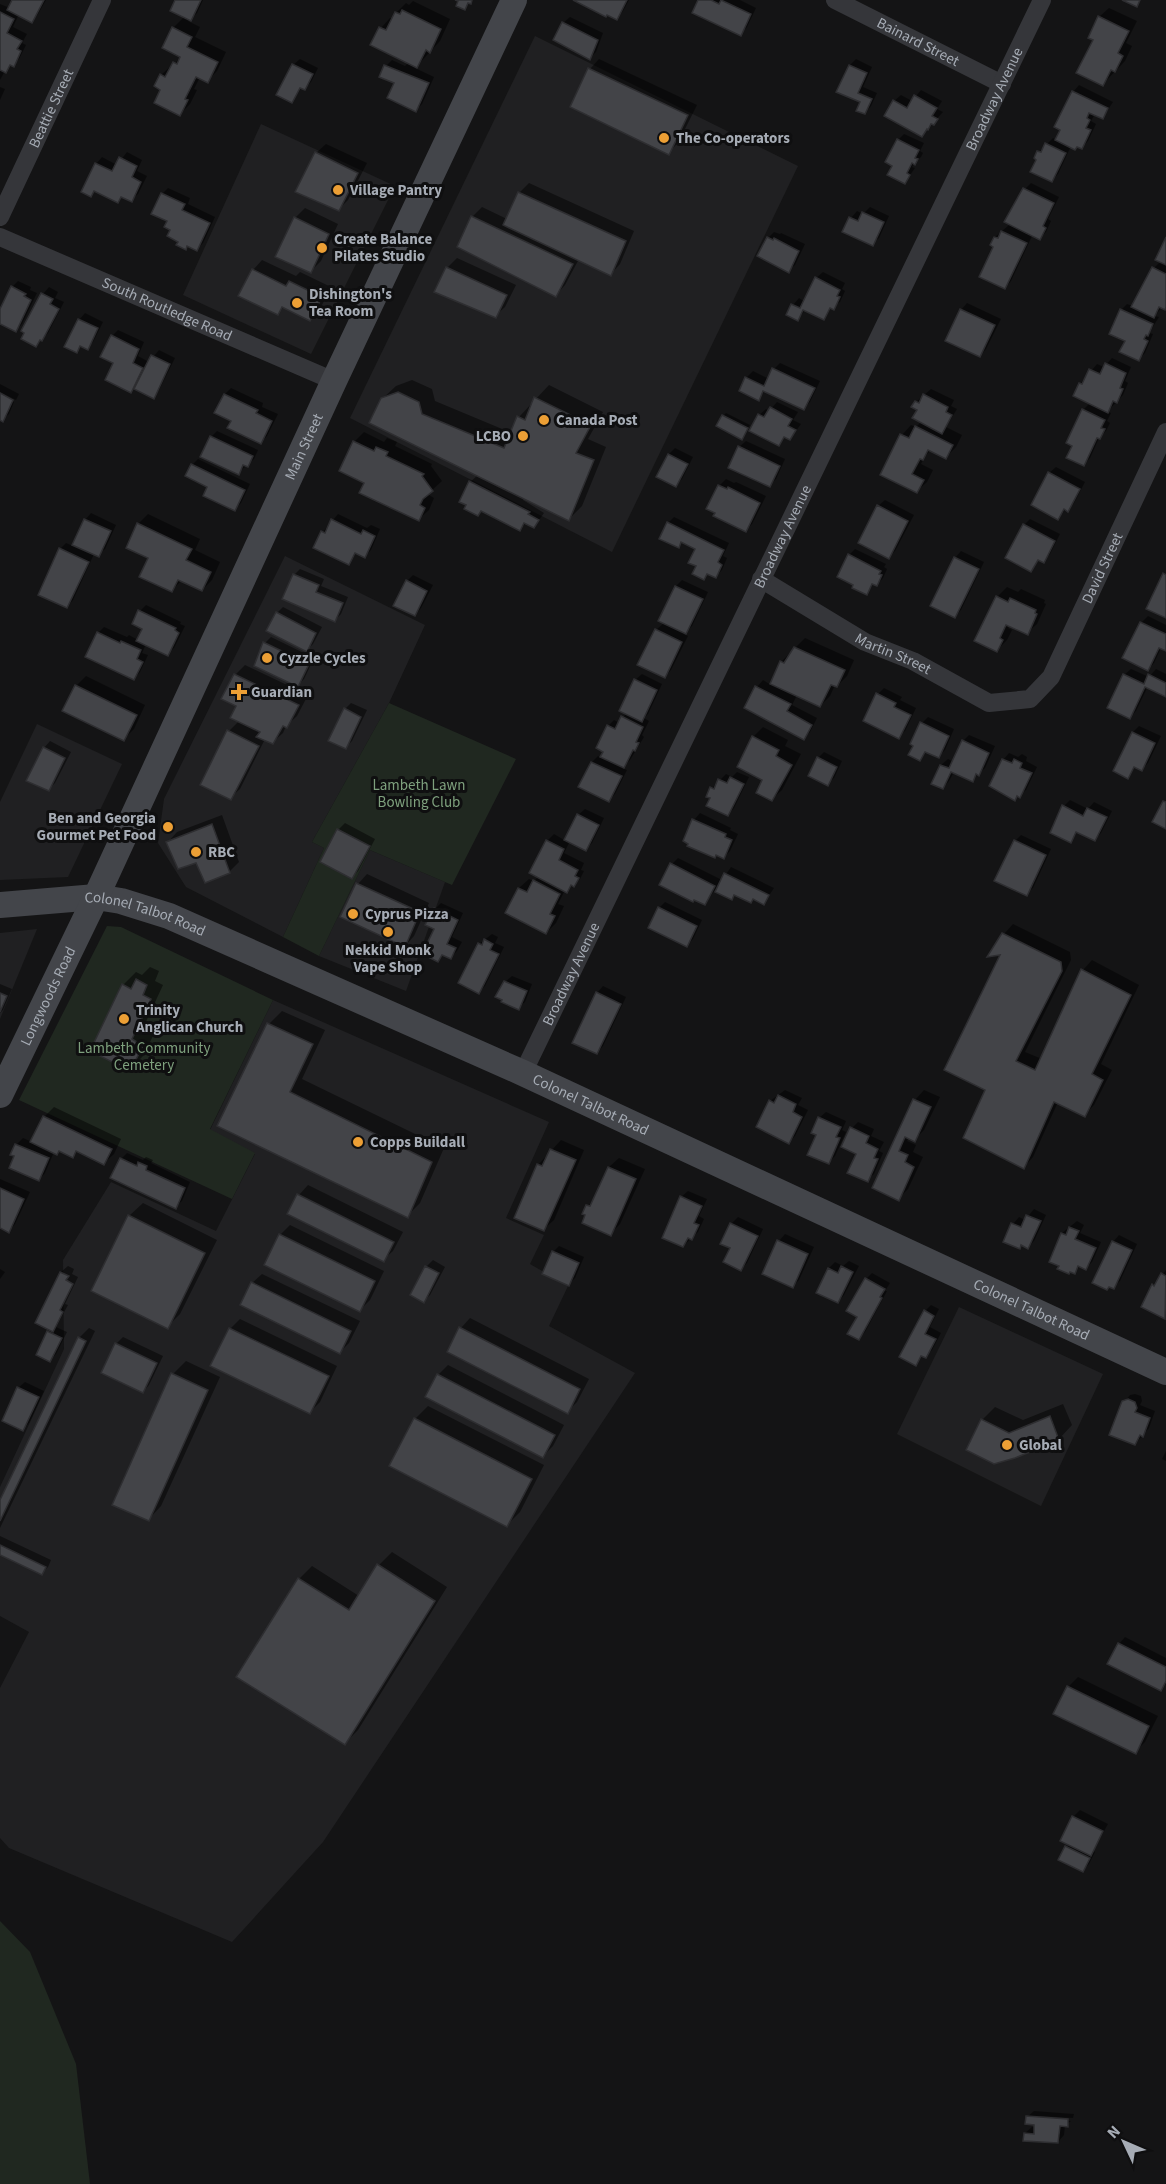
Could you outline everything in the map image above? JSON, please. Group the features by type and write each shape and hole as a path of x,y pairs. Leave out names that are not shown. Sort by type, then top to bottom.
{"main road":[{"name":"Main Street","path":"96,897 334,381 514,0"},
{"name":"Colonel Talbot Road","path":"0,905 96,897 121,901 169,916 523,1073 1166,1372"},
{"name":"Longwoods Road","path":"0,1095 96,897"}],"street":[{"name":"Beattie Street","path":"0,217 102,0"},
{"name":"Bainard Street","path":"835,0 1002,84"},
{"name":"Broadway Avenue","path":"523,1073 1042,0"},
{"name":"South Routledge Road","path":"0,237 334,381"},
{"name":"David Street","path":"1030,699 1051,677 1160,461 1166,432"},
{"name":"Martin Street","path":"761,579 865,642 913,661 989,702 1030,699"}],"shaded area":[{"path":"535,36 798,166 612,552 350,418"},
{"path":"261,124 395,186 311,354 183,295"},
{"path":"285,556 425,625 389,703 312,842 324,848 283,937 186,887 158,843 164,799"},
{"path":"37,724 122,764 68,877 0,880 0,802"},
{"path":"370,850 445,882 406,991 319,956"},
{"path":"37,929 0,1019 0,933"},
{"path":"273,1000 549,1122 506,1218 544,1235 530,1264 568,1286 549,1326 635,1373 323,1842 232,1942 9,1848 0,1838 0,1688 29,1632 0,1616 0,1487 64,1349 63,1260 111,1182 216,1231 255,1154 210,1130"},
{"path":"959,1307 1103,1374 1041,1506 897,1434"}],"green space":[{"name":"Lambeth Lawn Bowling Club","path":"389,703 516,759 452,885 370,850 319,956 283,937 324,848 312,842"},
{"name":"Lambeth Community Cemetery","path":"107,926 121,927 273,1000 210,1129 255,1153 232,1199 19,1100"},
{"path":"0,1921 30,1952 76,2064 90,2184 0,2184"}],"building":[{"path":"12,0 44,0 32,23 7,10"},
{"path":"175,0 201,0 191,21 170,11"},
{"path":"455,0 472,0 465,10 456,6 458,1"},
{"path":"573,0 627,0 617,20 607,15 606,17"},
{"path":"698,0 711,0 719,4 721,0 751,14 741,36 692,13"},
{"path":"1122,0 1140,0 1137,7"},
{"path":"402,10 441,29 430,53 426,50 417,68 370,45 379,27 386,30 395,12 400,14"},
{"path":"0,12 14,19 7,33 22,41 17,49 21,51 14,67 10,65 6,73 0,70"},
{"path":"1098,16 1129,31 1118,53 1123,56 1115,72 1111,70 1103,86 1076,73 1093,40 1088,38"},
{"path":"562,22 598,40 590,60 553,40"},
{"path":"172,27 192,37 187,47 218,62 208,83 196,77 185,99 188,100 180,116 154,103 160,90 154,86 160,74 165,77 173,62 177,64 180,57 162,48"},
{"path":"292,64 313,74 305,90 300,88 292,103 276,95"},
{"path":"384,65 429,83 416,112 387,98 394,83 379,77"},
{"path":"849,65 867,73 858,93 872,99 865,114 856,111 860,102 836,92"},
{"path":"588,68 688,115 669,155 570,107"},
{"path":"1072,91 1108,108 1103,119 1089,113 1087,118 1090,120 1086,128 1091,130 1082,149 1077,147 1075,150 1055,140 1060,130 1054,127"},
{"path":"914,95 937,108 932,116 938,119 934,125 931,124 922,137 884,116 893,100 907,108"},
{"path":"897,139 919,150 915,158 918,159 915,165 912,163 907,173 910,175 905,184 887,175 892,166 885,162"},
{"path":"1045,143 1066,153 1052,182 1030,172 1036,160 1034,158 1037,151 1041,152"},
{"path":"315,152 358,173 339,211 295,192"},
{"path":"119,157 137,166 132,177 141,182 132,202 121,197 118,203 94,191 91,197 81,192 95,163 112,171"},
{"path":"1023,188 1054,203 1043,226 1046,228 1040,240 1004,222"},
{"path":"518,192 626,241 611,276 503,225"},
{"path":"161,193 185,204 182,210 210,223 197,251 187,246 186,250 176,245 178,242 167,236 170,230 164,227 167,221 151,214"},
{"path":"862,212 884,222 873,246 842,232 849,217 858,221"},
{"path":"471,216 573,264 556,297 457,247"},
{"path":"294,217 329,234 311,273 275,257"},
{"path":"1001,231 1027,243 1005,289 979,277 993,247 990,245 994,237 998,238"},
{"path":"767,237 773,240 774,238 799,251 789,273 757,256"},
{"path":"1166,237 1166,265 1155,260"},
{"path":"446,267 507,295 496,318 434,292"},
{"path":"1152,267 1166,274 1166,307 1165,310 1159,307 1154,318 1131,307"},
{"path":"252,269 286,286 289,281 322,297 310,321 282,307 278,315 238,296"},
{"path":"815,277 840,290 837,296 840,297 834,310 830,308 824,320 803,310 798,321 786,315 791,304 800,308"},
{"path":"11,286 26,294 24,296 31,300 16,332 0,324 0,309"},
{"path":"41,293 53,299 50,304 59,309 42,341 40,340 36,347 21,339 24,333 21,331"},
{"path":"960,309 995,325 980,357 945,341"},
{"path":"1120,309 1153,324 1148,336 1146,335 1144,339 1148,341 1139,361 1119,352 1125,341 1109,334"},
{"path":"78,319 98,328 88,350 80,346 77,353 64,347"},
{"path":"111,335 139,349 133,363 143,368 131,393 105,380 113,363 100,357"},
{"path":"151,355 170,364 154,399 134,389"},
{"path":"1105,363 1126,373 1117,403 1113,401 1108,413 1073,396 1089,369 1100,374"},
{"path":"772,368 815,388 804,410 763,391 759,401 739,391 745,377 764,386"},
{"path":"398,392 419,402 422,414 504,448 517,416 525,420 534,397 591,425 576,453 594,460 569,521 369,423 381,398"},
{"path":"0,393 13,400 3,422 0,420"},
{"path":"224,394 258,410 256,413 272,421 261,444 227,428 231,421 214,413"},
{"path":"923,394 948,407 946,412 952,415 942,434 912,418 917,410 911,407 915,401 919,403"},
{"path":"770,407 792,419 788,426 796,430 790,440 784,437 779,446 749,431 758,414 764,417"},
{"path":"1082,409 1105,420 1101,428 1105,429 1100,439 1097,438 1084,466 1066,458 1072,446 1066,443"},
{"path":"722,415 748,428 742,440 716,426"},
{"path":"915,426 953,445 946,459 928,450 923,460 920,459 912,474 924,480 917,493 880,475 900,434 909,438"},
{"path":"210,436 253,456 248,467 243,465 239,475 200,457"},
{"path":"353,441 374,451 376,447 388,452 386,456 424,474 422,476 433,491 423,499 420,505 425,508 419,521 359,493 364,483 339,471"},
{"path":"738,446 780,466 770,487 728,468"},
{"path":"668,454 688,464 676,487 656,477"},
{"path":"191,464 245,490 235,511 203,496 207,487 185,476"},
{"path":"1048,472 1080,489 1068,512 1064,509 1058,520 1031,505"},
{"path":"469,481 530,512 528,514 539,520 534,528 524,523 520,531 481,511 478,516 464,509 466,505 459,502"},
{"path":"718,485 727,489 728,487 760,503 746,532 713,516 715,513 706,509"},
{"path":"877,505 908,521 889,559 858,543"},
{"path":"84,519 111,531 99,557 72,545"},
{"path":"331,519 361,534 363,530 375,536 365,558 355,553 349,565 313,548 321,531 325,533"},
{"path":"667,522 724,550 718,562 722,565 716,578 707,574 704,580 692,574 696,566 688,563 695,549 681,542 679,548 659,539"},
{"path":"137,523 192,549 186,560 211,572 202,591 178,580 172,592 139,577 148,558 126,548"},
{"path":"1023,524 1055,541 1044,563 1038,560 1031,572 1005,558"},
{"path":"59,548 89,562 67,608 38,595"},
{"path":"848,554 881,571 879,574 882,575 877,586 872,584 867,595 837,577"},
{"path":"954,557 979,569 955,618 930,606"},
{"path":"1163,573 1166,575 1166,618 1146,609"},
{"path":"293,574 319,585 316,592 343,603 335,622 282,599"},
{"path":"406,580 427,591 415,616 393,606"},
{"path":"675,586 703,599 686,634 658,621"},
{"path":"996,596 1008,602 1010,598 1036,610 1037,614 1028,635 1006,625 1000,638 1003,640 997,652 974,641"},
{"path":"138,610 176,628 175,630 179,633 168,656 136,641 142,629 132,624"},
{"path":"276,612 316,633 307,652 266,631"},
{"path":"1140,622 1166,634 1166,651 1159,648 1148,671 1122,658"},
{"path":"655,629 682,642 665,678 637,665"},
{"path":"97,632 141,650 137,659 143,662 134,680 85,657"},
{"path":"263,642 309,664 298,687 254,666"},
{"path":"794,647 845,670 837,687 831,685 820,707 770,684 780,661 784,663"},
{"path":"234,674 299,705 287,728 283,726 273,744 256,737 260,732 230,718 236,706 221,699"},
{"path":"1123,674 1144,684 1148,674 1166,683 1166,697 1145,687 1130,719 1107,708"},
{"path":"634,679 657,690 642,722 619,711"},
{"path":"75,685 137,715 124,741 62,711"},
{"path":"755,686 791,704 787,711 812,725 804,740 744,708"},
{"path":"876,693 896,703 894,707 911,715 899,739 863,721"},
{"path":"344,708 361,717 346,749 328,741"},
{"path":"621,716 643,727 636,742 639,743 624,768 600,757 603,752 596,748 607,725 615,729"},
{"path":"920,722 949,736 939,758 925,752 920,761 908,755 913,746 910,744"},
{"path":"227,730 259,746 231,800 200,785"},
{"path":"1132,732 1155,743 1142,771 1134,767 1128,779 1113,771"},
{"path":"752,736 779,750 776,756 792,765 772,801 756,793 762,780 737,767"},
{"path":"962,740 989,753 979,776 976,774 973,782 951,772 943,789 931,784 940,765 949,768"},
{"path":"43,747 65,758 49,791 26,781"},
{"path":"817,757 837,767 828,786 808,776"},
{"path":"1002,759 1012,763 1014,759 1022,763 1020,768 1032,773 1020,798 1017,796 1015,801 989,786"},
{"path":"591,762 622,776 609,802 578,787"},
{"path":"730,777 744,784 728,816 706,806 710,798 706,797 710,787 714,789 718,779 727,783"},
{"path":"1163,801 1166,802 1166,829 1152,822"},
{"path":"1062,805 1083,816 1087,808 1107,817 1095,841 1076,832 1071,843 1050,833"},
{"path":"577,814 599,825 586,851 564,840"},
{"path":"692,819 726,834 725,837 732,840 724,859 716,855 715,858 687,846 688,844 683,841"},
{"name":"RBC","path":"212,824 230,873 205,883 196,863 178,869 166,842"},
{"path":"337,829 370,846 352,879 320,862"},
{"path":"546,840 564,849 559,860 578,870 575,876 579,878 574,887 571,885 567,893 529,873"},
{"path":"1014,840 1046,855 1027,896 994,881"},
{"path":"670,863 715,886 705,905 694,900 693,902 659,885"},
{"path":"724,873 769,895 764,905 753,899 751,903 734,895 732,900 715,892"},
{"path":"533,880 560,894 550,914 555,916 546,934 505,913 518,888 527,892"},
{"path":"356,883 420,912 405,947 340,917"},
{"path":"658,907 697,926 687,947 648,928"},
{"path":"434,908 458,920 447,944 456,948 451,959 442,955 438,962 422,954 434,929 425,925"},
{"path":"1002,933 1061,962 1062,971 1016,1061 1035,1070 1081,969 1131,995 1092,1074 1103,1080 1085,1117 1054,1102 1024,1169 963,1138 985,1090 944,1070 1000,955 987,957"},
{"path":"484,939 493,944 490,950 499,954 479,994 458,983 478,943 482,945"},
{"name":"Trinity Anglican Church","path":"136,979 147,985 143,995 151,999 132,1039 143,1046 130,1071 90,1051 122,984 131,989"},
{"path":"504,981 527,991 519,1010 495,997"},
{"path":"596,992 621,1004 597,1054 572,1043"},
{"path":"0,993 7,996 0,1012"},
{"path":"267,1023 313,1044 290,1092 432,1162 408,1218 217,1126"},
{"path":"778,1095 796,1104 793,1112 802,1117 789,1144 756,1127 769,1100 774,1103"},
{"path":"913,1099 931,1107 915,1142 905,1137 899,1151 908,1155 905,1162 914,1167 899,1201 872,1188"},
{"path":"43,1116 112,1149 104,1165 76,1151 73,1158 59,1151 57,1155 30,1142"},
{"path":"818,1117 841,1127 836,1137 840,1138 829,1164 807,1155 816,1135 811,1133"},
{"path":"850,1127 869,1136 866,1143 878,1149 874,1158 878,1159 868,1182 847,1173 856,1154 841,1147"},
{"path":"15,1144 49,1158 39,1181 9,1168 14,1156 10,1155"},
{"path":"550,1149 576,1160 544,1231 514,1218 537,1164 542,1166"},
{"path":"120,1158 137,1166 138,1162 147,1166 146,1170 185,1188 176,1209 110,1178"},
{"path":"608,1167 636,1179 611,1236 582,1223 585,1215 582,1214 586,1205 590,1206"},
{"path":"0,1188 24,1199 9,1233 0,1228"},
{"path":"297,1194 394,1242 384,1262 287,1214"},
{"path":"680,1196 702,1206 694,1223 699,1225 692,1240 688,1238 683,1247 662,1238"},
{"path":"128,1215 205,1253 168,1329 91,1291"},
{"path":"1026,1215 1041,1221 1028,1249 1021,1245 1020,1249 1003,1242 1011,1223 1021,1227"},
{"path":"730,1223 758,1236 741,1271 723,1262 730,1248 720,1244"},
{"path":"1069,1227 1079,1231 1075,1239 1096,1248 1086,1270 1078,1266 1075,1274 1057,1269 1059,1266 1049,1262 1061,1233 1066,1235"},
{"path":"279,1234 375,1281 360,1312 264,1265"},
{"path":"777,1240 808,1254 793,1288 762,1274"},
{"path":"1112,1241 1132,1250 1114,1289 1109,1287 1107,1290 1092,1283"},
{"path":"552,1251 579,1263 569,1286 542,1274"},
{"path":"425,1266 439,1273 424,1303 410,1295"},
{"path":"841,1266 853,1272 838,1303 816,1293 828,1268 838,1273"},
{"path":"60,1272 69,1276 66,1280 73,1284 60,1310 63,1312 53,1332 35,1323"},
{"path":"1161,1273 1166,1276 1165,1319 1141,1307 1152,1284 1154,1286"},
{"path":"865,1278 885,1289 859,1340 847,1334 857,1317 846,1311"},
{"path":"251,1282 351,1331 340,1354 240,1305"},
{"path":"924,1310 934,1316 925,1334 936,1339 926,1358 921,1356 916,1366 899,1357"},
{"path":"459,1327 580,1389 568,1414 447,1352"},
{"path":"229,1328 329,1376 310,1414 210,1366"},
{"path":"47,1331 62,1338 50,1362 36,1355"},
{"path":"78,1337 86,1341 0,1521 0,1500"},
{"path":"115,1343 157,1363 143,1393 101,1373"},
{"path":"171,1373 208,1390 149,1521 112,1505"},
{"path":"437,1374 555,1435 543,1458 425,1397"},
{"path":"17,1387 39,1397 23,1431 2,1421"},
{"path":"1128,1399 1135,1402 1137,1408 1135,1412 1150,1418 1143,1437 1140,1435 1135,1445 1109,1435 1122,1401"},
{"name":"Global","path":"1050,1416 1059,1440 1015,1458 994,1464 966,1450 981,1419 1009,1433"},
{"path":"414,1418 532,1479 507,1527 389,1466"},
{"path":"0,1545 46,1567 42,1575 0,1555"},
{"path":"377,1564 435,1601 345,1745 236,1677 298,1578 349,1610"},
{"path":"1118,1643 1166,1667 1166,1681 1161,1691 1107,1664"},
{"path":"1067,1686 1149,1726 1136,1754 1053,1714"},
{"path":"1072,1816 1103,1831 1091,1856 1060,1841"},
{"path":"1065,1846 1090,1858 1083,1872 1058,1860"},
{"path":"1026,2116 1068,2119 1068,2127 1060,2126 1058,2143 1023,2141 1024,2133 1034,2134 1034,2125 1025,2124"}],"place":[{"name":"The Co-operators","path":"664,138"},
{"name":"Village Pantry","path":"338,190"},
{"name":"Create Balance Pilates Studio","path":"322,248"},
{"name":"Dishington's Tea Room","path":"297,303"},
{"name":"Canada Post","path":"544,420"},
{"name":"LCBO","path":"523,436"},
{"name":"Cyzzle Cycles","path":"267,658"},
{"name":"Guardian","path":"239,692"},
{"name":"Ben and Georgia Gourmet Pet Food","path":"168,827"},
{"name":"RBC","path":"196,852"},
{"name":"Cyprus Pizza","path":"353,914"},
{"name":"Nekkid Monk Vape Shop","path":"388,932"},
{"name":"Trinity Anglican Church","path":"124,1019"},
{"name":"Copps Buildall","path":"358,1142"},
{"name":"Global","path":"1007,1445"}]}
